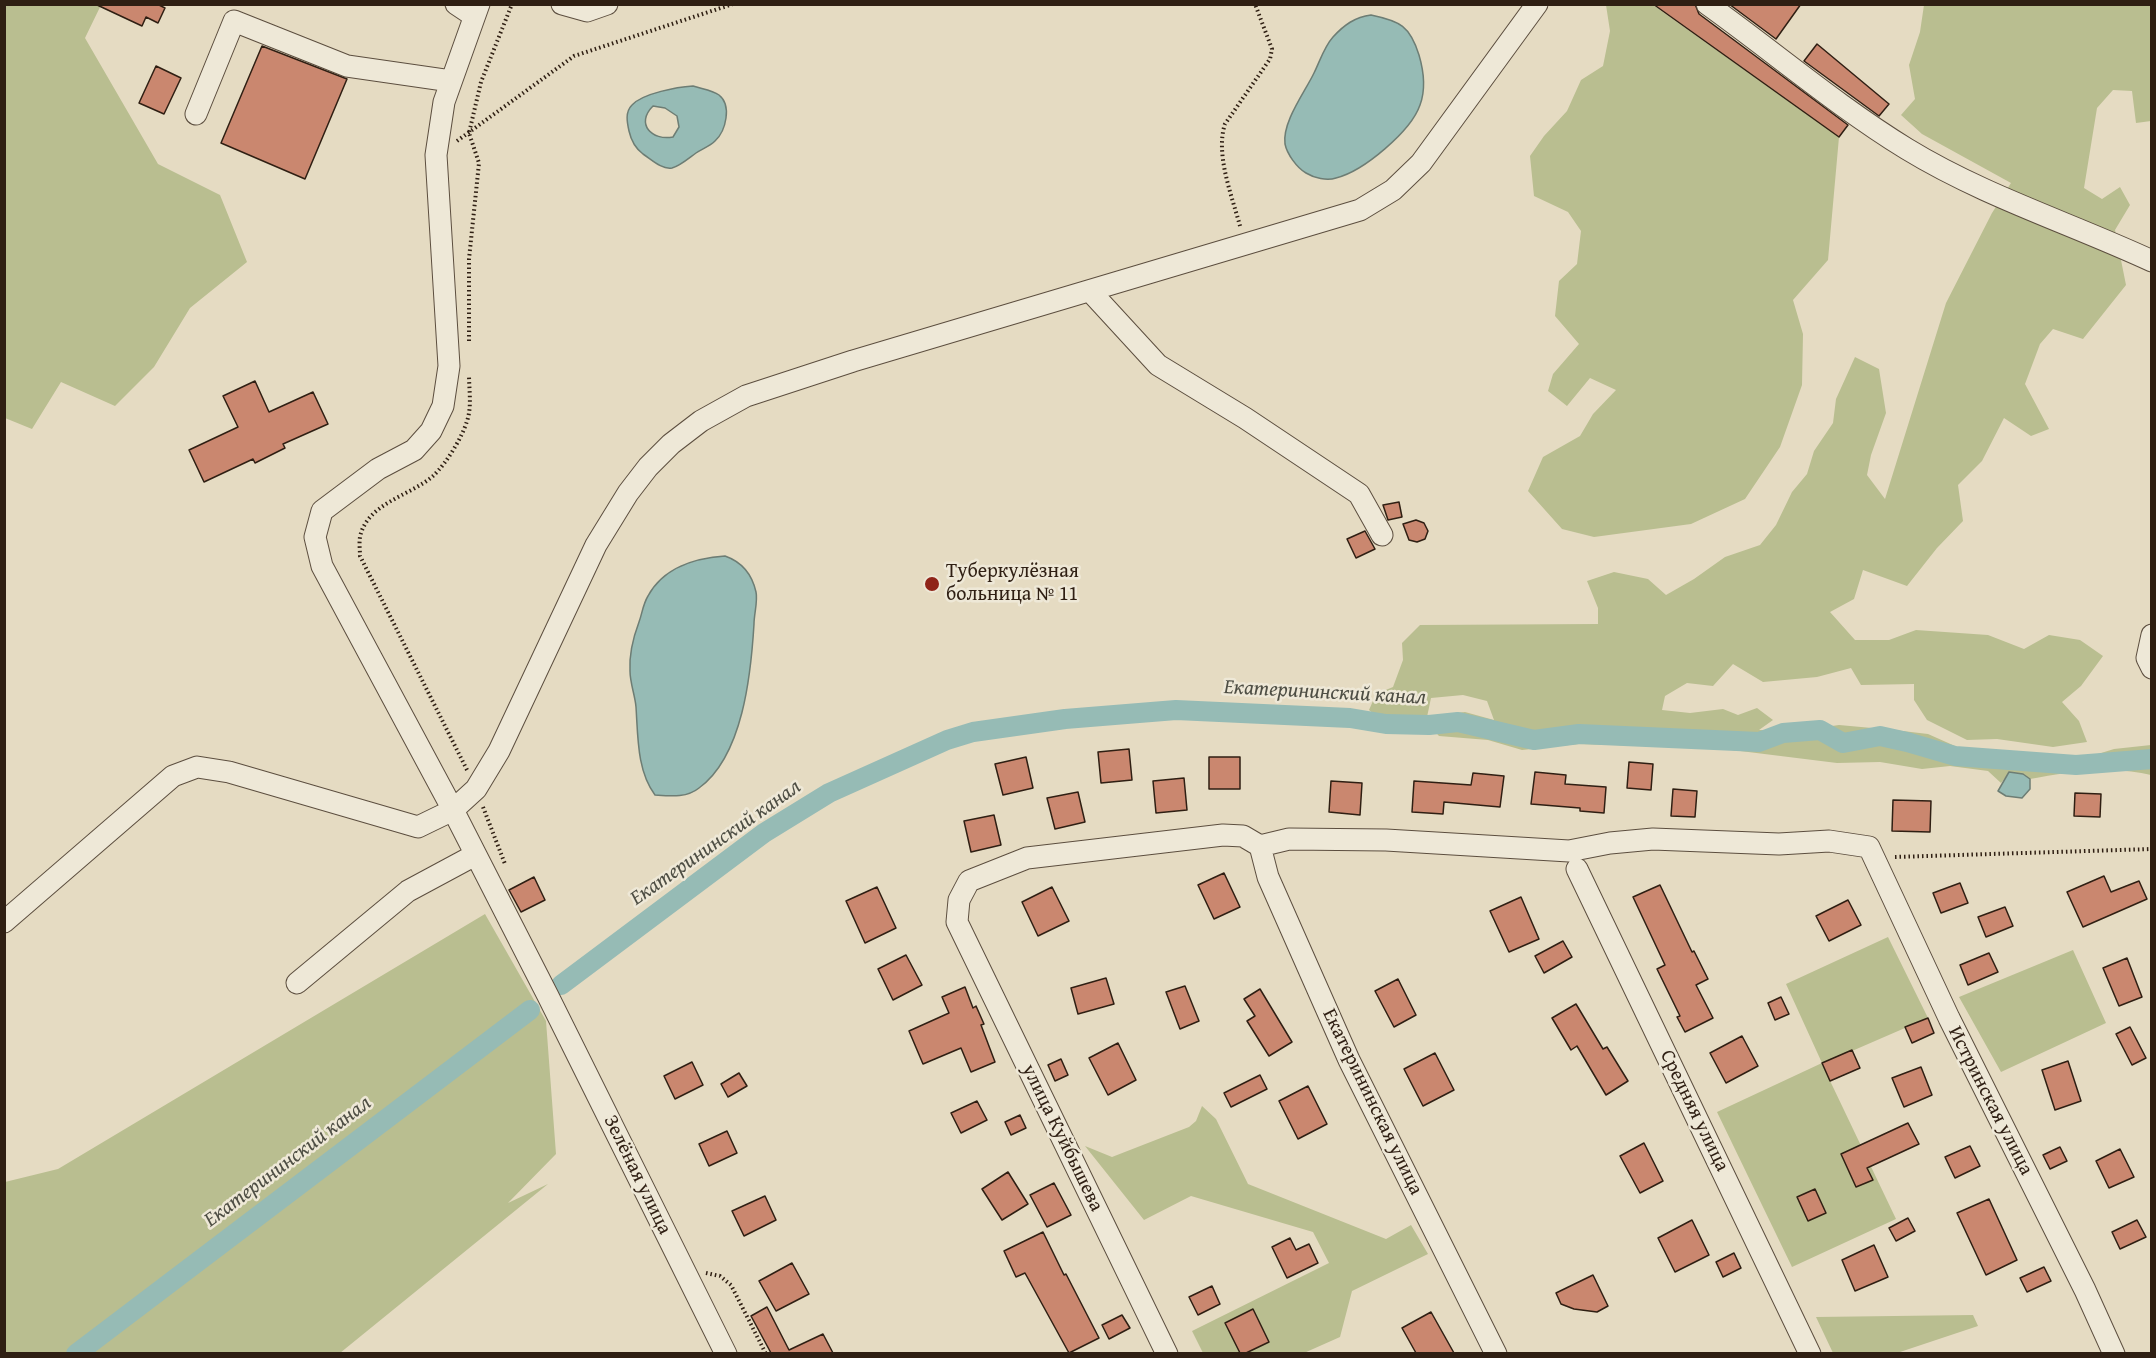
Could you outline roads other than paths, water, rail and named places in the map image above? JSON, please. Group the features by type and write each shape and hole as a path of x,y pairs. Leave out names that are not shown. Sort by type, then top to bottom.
{"street":[{"path":"456,4 476,10"},
{"path":"562,4 587,11 607,4"},
{"path":"4,922 173,776 197,767 229,772 279,785 418,827 453,810 476,789 499,751 597,545 628,494 648,467 671,444 701,422 746,396 853,361 1360,210 1393,190 1421,163 1537,4"},
{"path":"1707,4 1867,123 1908,150 2000,197 2151,261"},
{"name":"Зелёная улица","path":"476,10 444,102 436,155 449,366 442,406 431,431 414,450 378,469 322,511 315,537 322,566 453,810 726,1353"},
{"path":"196,114 234,21 347,66 451,81"},
{"path":"1090,291 1158,365 1245,418 1359,494 1382,535"},
{"path":"2151,635 2147,658 2151,668"},
{"name":"улица Куйбышева","path":"1167,1353 957,922 959,900 969,881 1027,858 1223,835 1243,836 1260,846"},
{"name":"Истринская улица","path":"1260,846 1289,839 1386,840 1569,850 1653,839 1779,844 1829,841 1869,847 1949,1018 2085,1290 2114,1353"},
{"name":"Екатерининская улица","path":"1260,846 1268,877 1349,1060 1496,1353"},
{"path":"297,983 408,891 475,855"},
{"name":"Средняя улица","path":"1578,869 1810,1353"}],"water":[{"path":"1371,15 1397,23 1412,37 1423,74 1424,87 1420,105 1397,138 1373,159 1347,174 1332,179 1313,176 1299,168 1288,152 1285,135 1290,117 1330,41 1350,22"},
{"path":"693,86 710,91 723,99 726,111 725,125 719,137 711,144 678,166 664,167 643,154 634,144 628,124 628,111 632,105 644,97 661,91","holes":["653,106 665,108 677,116 679,127 673,137 665,138 653,134 646,125 648,113"]},
{"path":"725,556 745,570 752,580 756,596 750,666 742,713 726,756 714,774 699,788 684,795 655,795 645,775 638,742 636,707 630,671 635,634 646,599 662,578 691,562"},
{"path":"2009,772 2023,774 2030,779 2030,789 2022,798 2006,796 1998,791"}],"waterway":[{"name":"Екатерининский канал","path":"561,985 764,833 829,793 947,740 973,732 1065,719 1176,710 1350,718 1386,724 1429,725 1458,722 1534,740 1579,734 1759,742 1783,733 1820,730 1843,743 1880,736 1955,756 2076,765 2152,759"},
{"name":"Екатерининский канал","path":"76,1354 530,1010"}],"place":[{"name":"Туберкулёзная больница № 11","path":"932,584"}]}
